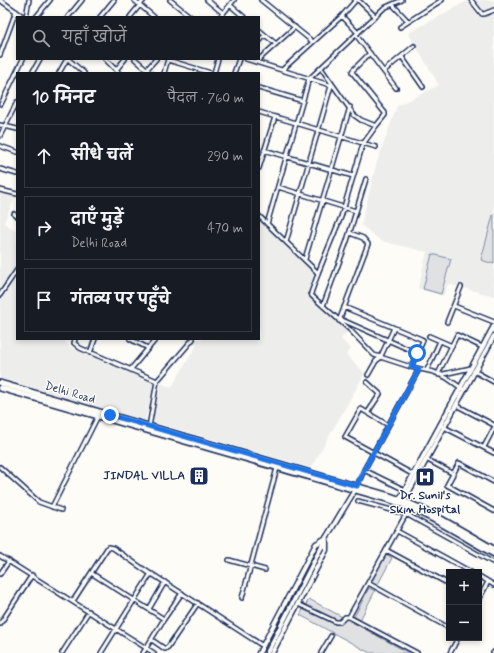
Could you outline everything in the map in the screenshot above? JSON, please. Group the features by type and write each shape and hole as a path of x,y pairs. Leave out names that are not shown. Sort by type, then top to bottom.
{"main road":[{"path":"401,502 442,425 492,337 494,326"},
{"path":"473,370 482,347 492,337"},
{"name":"Delhi Road","path":"0,383 277,468 356,488"},
{"name":"Delhi Road","path":"0,388 98,416 149,428 401,502 410,505 494,552"},
{"path":"442,425 456,405 462,389"},
{"path":"401,502 405,490 415,476"},
{"path":"267,653 326,538 356,488"},
{"path":"272,653 326,550 326,538"},
{"path":"259,653 316,544 326,538"}],"street":[{"path":"0,0 5,1 24,16"},
{"path":"25,16 29,0"},
{"path":"37,16 50,0"},
{"path":"69,16 82,0"},
{"path":"101,16 114,0"},
{"path":"134,0 153,16"},
{"path":"131,16 144,0"},
{"path":"170,0 190,16"},
{"path":"207,0 223,13"},
{"path":"221,16 234,0"},
{"path":"261,0 313,42"},
{"path":"282,70 342,16 357,0 375,16"},
{"path":"267,224 309,79 384,8 402,0"},
{"path":"400,27 442,0"},
{"path":"471,0 482,14 494,10"},
{"path":"393,4 408,21"},
{"path":"230,5 243,16"},
{"path":"0,55 16,11"},
{"path":"236,16 238,12"},
{"path":"342,16 357,34 396,88"},
{"path":"260,58 294,27"},
{"path":"260,31 276,44"},
{"path":"260,41 265,35"},
{"path":"384,71 414,46"},
{"path":"370,53 352,70 385,114 363,144 344,207 311,295 340,320 372,353 380,358 439,374 462,389"},
{"path":"402,57 423,87"},
{"path":"17,72 23,60"},
{"path":"33,72 39,60"},
{"path":"60,72 66,60"},
{"path":"68,60 83,72"},
{"path":"106,60 116,70 124,60"},
{"path":"136,60 150,72"},
{"path":"147,69 155,60"},
{"path":"164,72 168,60 209,72"},
{"path":"212,72 218,60"},
{"path":"234,72 239,60"},
{"path":"249,60 333,86"},
{"path":"321,68 350,107 354,115 361,120 376,126"},
{"path":"1,104 16,73"},
{"path":"286,242 318,130 333,86"},
{"path":"260,88 303,101"},
{"path":"0,136 16,104"},
{"path":"305,259 350,107"},
{"path":"260,112 376,148"},
{"path":"260,164 274,116"},
{"path":"0,125 16,129"},
{"path":"0,146 16,152"},
{"path":"264,150 353,176"},
{"path":"0,169 16,174"},
{"path":"322,306 350,233 366,178"},
{"path":"278,187 356,211"},
{"path":"0,190 16,194"},
{"path":"260,217 318,273"},
{"path":"340,320 368,244 363,238 350,233"},
{"path":"0,295 16,271"},
{"path":"447,322 461,287"},
{"path":"454,306 494,322"},
{"path":"344,307 423,340 411,367"},
{"path":"340,320 417,353"},
{"path":"368,375 376,361 380,358 394,328"},
{"path":"439,374 458,335 482,347"},
{"path":"429,336 452,346"},
{"path":"76,340 74,343 76,346 157,381"},
{"path":"90,353 95,340"},
{"path":"134,340 148,348"},
{"path":"131,369 155,340"},
{"path":"149,428 157,381 192,340"},
{"path":"427,370 440,341"},
{"path":"356,488 373,453 419,369"},
{"path":"439,374 473,370 494,382"},
{"path":"367,382 380,394 368,412"},
{"path":"456,405 494,427 484,447"},
{"path":"388,425 368,412 360,409 345,437 415,476"},
{"path":"52,507 98,416"},
{"path":"442,425 494,453"},
{"path":"424,458 452,473"},
{"path":"494,482 460,463 457,464 447,484 448,486 494,511"},
{"path":"0,467 42,504 61,510"},
{"path":"242,598 277,468"},
{"path":"364,470 405,490"},
{"path":"358,501 406,514 494,563"},
{"path":"298,604 336,622 340,622 349,617 410,505"},
{"path":"397,531 466,569"},
{"path":"73,601 108,547 113,548 263,646"},
{"path":"386,550 446,582"},
{"path":"0,556 117,628 154,653"},
{"path":"229,560 265,570"},
{"path":"0,574 8,561"},
{"path":"91,573 164,619"},
{"path":"100,653 152,574"},
{"path":"0,624 32,575"},
{"path":"482,578 494,585"},
{"path":"149,609 165,582"},
{"path":"482,593 488,582"},
{"path":"368,584 446,626"},
{"path":"143,653 182,593"},
{"path":"152,640 165,648 168,648 198,603"},
{"path":"62,653 89,611"},
{"path":"349,617 417,653"},
{"path":"328,653 322,652 331,636"},
{"path":"450,653 456,641"}],"shaded area":[{"path":"469,0 494,0 494,296 448,284 443,296 418,288 427,252 381,241 361,225 376,165 397,106 439,85 408,33"},
{"path":"0,193 15,197 4,223 16,230 16,340 64,340 70,347 154,383 145,421 0,378"},
{"path":"494,215 494,264 481,260"},
{"path":"260,218 312,269 314,274 309,295 348,331 341,339 351,349 346,355 365,373 311,468 152,422 161,383 171,388 197,345 192,340 260,340"},
{"path":"432,254 451,259 441,294 423,289"},
{"path":"386,554 392,558 377,586 371,583"},
{"path":"369,588 375,591 360,620 354,617"},
{"path":"309,599 409,653 370,653 300,615"}],"place":[{"name":"JINDAL VILLA","path":"199,476"},
{"name":"Dr. Sunil's Skin Hospital","path":"425,477"}],"route":[{"path":"110,415 357,486 364,470 419,369 411,367 417,353"}]}
